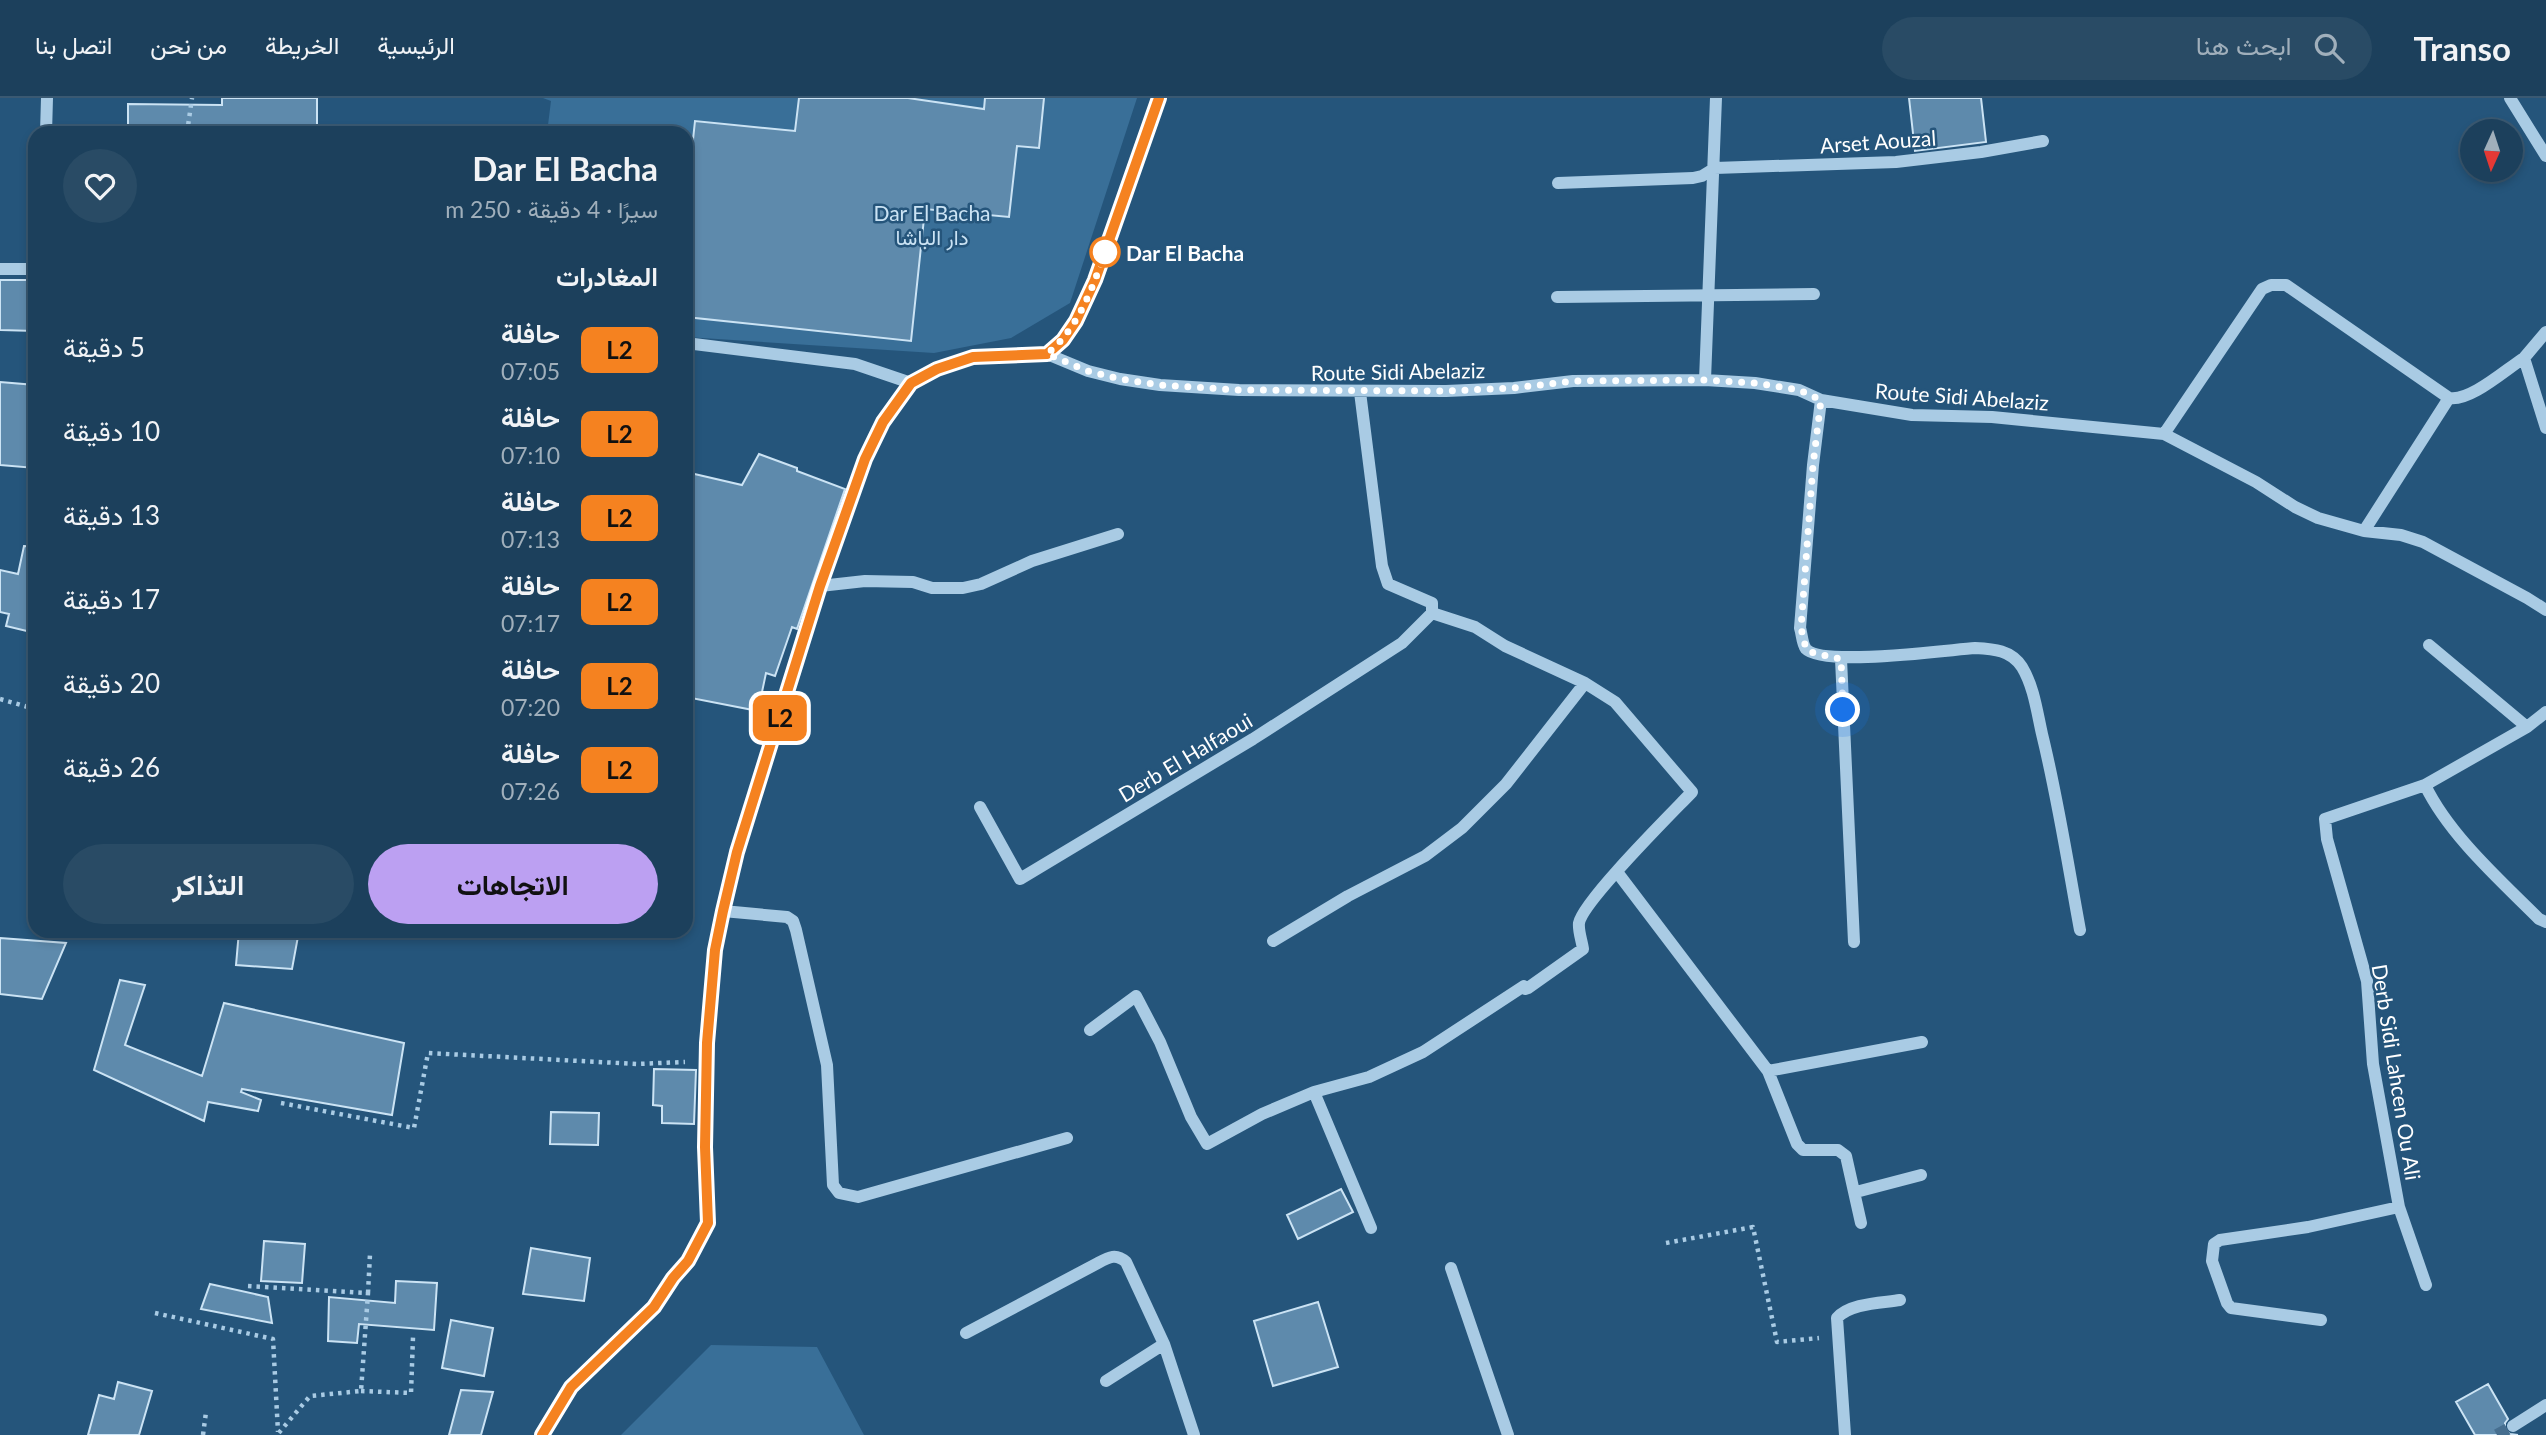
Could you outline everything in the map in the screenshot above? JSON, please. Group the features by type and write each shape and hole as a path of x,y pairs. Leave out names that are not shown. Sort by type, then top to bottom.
{"street":[{"path":"46,126 47,98"},
{"path":"542,1435 571,1387 654,1307 688,1261 708,1223 706,1061 715,950 723,911 737,852 820,586 865,459 883,422 911,383 937,369 973,357 1047,354 1063,340 1076,321 1095,280 1159,98"},
{"path":"1705,380 1716,98"},
{"path":"2510,98 2546,156"},
{"name":"Arset Aouzal","path":"1558,183 1693,178 1715,168 1896,162 1981,152 2043,141"},
{"path":"0,269 28,269"},
{"path":"2164,434 2262,289 2278,284 2286,285 2449,398 2456,399 2471,394 2524,358 2546,332"},
{"path":"1557,297 1814,294"},
{"path":"693,344 855,364 911,383"},
{"name":"Route Sidi Abelaziz","path":"1047,354 1088,371 1160,385 1239,390 1360,392 1514,388 1573,381 1705,380 1755,383 1799,390 1821,400 1912,415 1992,417 2164,434 2256,482 2318,519 2364,531 2401,535 2423,542 2546,610"},
{"path":"2524,358 2546,428"},
{"path":"1090,1030 1136,996 1160,1042 1191,1117 1207,1144 1262,1114 1314,1093 1369,1077 1423,1052 1524,986 1525,989 1528,988 1583,949 1579,921 1617,872 1692,792 1615,702 1585,683 1505,646 1475,627 1432,613 1432,603 1388,584 1382,566 1360,392"},
{"path":"2364,531 2449,398"},
{"path":"1821,400 1813,465 1801,628 1806,649 1841,659 1975,648 1996,649 2013,657 2022,667 2032,688 2080,930"},
{"path":"820,586 865,581 913,582 932,588 964,588 981,584 1032,561 1118,534"},
{"name":"Derb El Halfaoui","path":"980,807 1020,879 1253,739 1402,643 1432,613"},
{"path":"2429,645 2527,727"},
{"path":"1841,659 1854,942"},
{"path":"1273,941 1348,896 1425,856 1462,828 1506,784 1585,683"},
{"name":"Derb Sidi Lahcen Ou Ali","path":"2426,1285 2399,1208 2373,1064 2367,981 2324,826 2325,819 2425,785 2527,727 2546,712"},
{"path":"2425,785 2440,812 2467,844 2539,919 2546,922"},
{"path":"1617,872 1768,1071 1797,1144 1809,1152 1844,1152 1856,1192 1861,1223"},
{"path":"723,911 787,917 793,921 827,1065 833,1185 839,1192 858,1197 1067,1138"},
{"path":"1768,1071 1922,1042"},
{"path":"1314,1093 1371,1228"},
{"path":"1856,1192 1921,1175"},
{"path":"2321,1320 2231,1308 2212,1261 2214,1244 2220,1240 2308,1227 2399,1208"},
{"path":"966,1333 1114,1256 1120,1257 1126,1262 1164,1344 1194,1435"},
{"path":"1451,1268 1508,1435"},
{"path":"1845,1435 1837,1318 1842,1312 1899,1300"},
{"path":"1106,1381 1164,1344"},
{"path":"2513,1426 2546,1405"}],"path":[{"path":"188,126 192,98"},
{"path":"0,699 28,707"},
{"path":"281,1103 414,1128 428,1053 637,1064 706,1061"},
{"path":"1665,1243 1753,1227 1777,1342 1837,1335"},
{"path":"361,1391 370,1254"},
{"path":"248,1286 368,1293"},
{"path":"155,1313 273,1339 277,1434"},
{"path":"277,1434 310,1396 361,1391 411,1393 413,1337"},
{"path":"203,1435 206,1412"}],"green space":[{"name":"Dar El Bacha دار الباشا","path":"543,98 1137,98 1070,303 1011,338 934,353 693,337 693,126 548,126 551,101"},
{"path":"711,1345 817,1347 864,1435 621,1435"}],"building":[{"path":"222,98 317,98 317,126 128,126 128,104 222,105"},
{"path":"799,98 908,98 984,109 985,98 1044,98 1039,148 1017,146 1009,217 925,209 911,341 693,318 695,121 795,131"},
{"path":"1909,98 1981,98 1986,142 1915,151"},
{"path":"0,280 28,280 28,331 0,330"},
{"path":"0,382 28,384 28,467 0,465"},
{"path":"759,454 845,489 797,629 792,627 775,676 766,673 758,711 693,698 693,474 742,485"},
{"path":"24,546 28,546 28,631 6,626 9,614 0,612 0,570 18,574"},
{"path":"0,938 66,943 42,999 0,994"},
{"path":"238,938 298,938 292,969 236,965"},
{"path":"120,980 145,985 125,1045 202,1076 224,1003 404,1043 392,1115 242,1089 241,1092 261,1100 258,1111 208,1102 204,1121 94,1070"},
{"path":"654,1069 696,1070 694,1124 662,1123 662,1106 653,1105"},
{"path":"551,1112 599,1113 598,1145 550,1144"},
{"path":"1341,1189 1353,1212 1298,1239 1287,1215"},
{"path":"264,1241 305,1244 302,1283 261,1281"},
{"path":"531,1248 590,1258 584,1301 523,1294"},
{"path":"396,1281 437,1283 434,1330 359,1324 357,1343 328,1341 329,1297 395,1303"},
{"path":"210,1284 268,1297 272,1323 201,1309"},
{"path":"1318,1302 1338,1367 1273,1386 1254,1321"},
{"path":"451,1320 493,1328 484,1376 442,1368"},
{"path":"118,1382 152,1391 139,1435 88,1435 99,1395 114,1399"},
{"path":"2488,1384 2508,1419 2505,1430 2518,1435 2475,1435 2456,1402"},
{"path":"461,1390 493,1392 481,1435 449,1435"}],"tunnel":[{"path":"2497,1435 2513,1426"}],"bus line":[{"name":"L2","path":"542,1435 571,1387 654,1307 688,1261 708,1223 705,1147 707,1043 715,950 723,911 737,852 820,586 865,459 883,422 911,383 937,369 973,357 1047,354 1063,340 1076,321 1095,280 1159,98"}],"place":[{"name":"Dar El Bacha","path":"1105,252"}],"route":[{"path":"1105,252 1076,321 1063,340 1047,354 1088,371 1120,379 1160,385 1239,390 1360,392 1514,388 1573,381 1705,380 1755,383 1799,390 1821,400 1813,465 1801,628 1806,649 1841,659 1843,710"}]}
